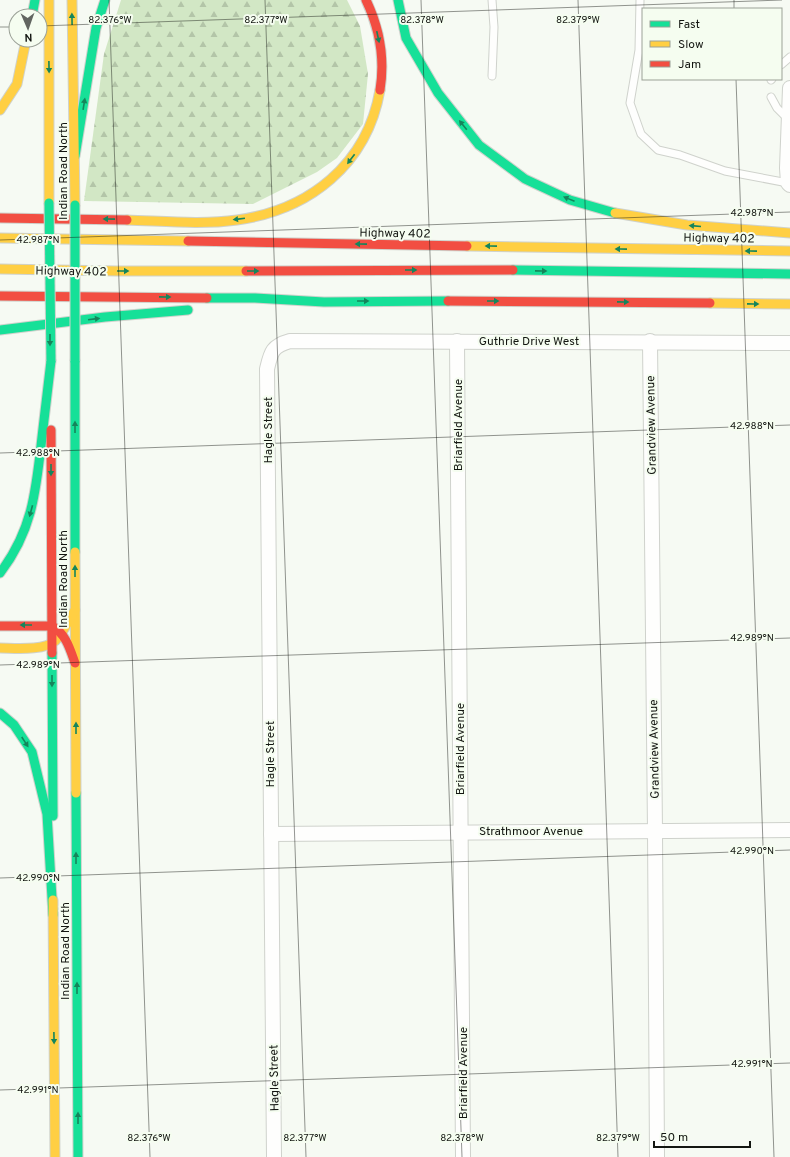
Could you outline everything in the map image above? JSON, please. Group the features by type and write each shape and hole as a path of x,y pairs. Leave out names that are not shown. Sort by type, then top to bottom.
{"main road":[{"name":"Indian Road North","path":"49,0 55,1157"},
{"name":"Indian Road North","path":"72,0 75,156 75,610 78,1157"},
{"path":"75,156 96,28 105,0"},
{"path":"0,218 216,221 253,217 271,213 306,198 333,179 353,156 366,135 378,101 383,66 381,47 376,24 366,0"},
{"path":"398,0 406,38 438,94 479,145 525,179 570,200 607,212 687,225 790,233"},
{"path":"0,110 17,84 24,48"},
{"name":"Highway 402","path":"0,238 790,251"},
{"path":"0,269 117,271 498,270 790,274"},
{"name":"Highway 402","path":"44,282 81,283"},
{"path":"0,296 255,298 324,302"},
{"path":"229,307 324,302 507,301 790,304"},
{"path":"0,330 200,309"},
{"path":"0,573 15,552 24,533 31,510 38,479 51,361"},
{"path":"0,648 34,647 52,642 61,632 75,610"},
{"path":"0,626 52,626 58,628 66,639 76,663"},
{"path":"0,713 14,725 32,752 47,814 53,915"}],"street":[{"path":"789,184 787,168 790,88"},
{"name":"Guthrie Drive West","path":"272,351 282,343 290,341 650,341 790,343"},
{"name":"Briarfield Avenue","path":"457,341 463,1157"},
{"name":"Grandview Avenue","path":"650,341 657,1157"},
{"name":"Hagle Street","path":"272,351 267,369 274,1157"},
{"name":"Strathmoor Avenue","path":"271,834 461,831 790,830"}],"lane":[{"path":"492,0 494,27 492,76"},
{"path":"640,0 639,50 630,103 641,134 658,150 680,155 725,171 789,184"},
{"path":"782,64 790,57"},
{"path":"771,97 776,108 789,120"}],"green space":[{"path":"121,0 347,0 360,26 368,74 363,124 337,158 317,172 253,204 84,201 104,54"}],"traffic: fast":[{"path":"34,8 35,0"},
{"path":"75,156 96,28 105,0"},
{"path":"398,0 406,38 438,93 479,145 525,179 570,200 615,213"},
{"path":"49,203 51,361"},
{"path":"75,205 75,361"},
{"path":"513,270 790,274"},
{"path":"207,298 255,298 324,302 448,301"},
{"path":"0,330 105,317 188,310"},
{"path":"0,573 20,541 31,509 38,475 51,361"},
{"path":"75,361 75,552"},
{"path":"52,653 53,816"},
{"path":"0,713 14,725 32,752 47,814 53,915"},
{"path":"76,793 78,1157"}],"traffic: slow":[{"path":"49,0 49,203"},
{"path":"72,0 75,205"},
{"path":"0,110 17,84 24,48"},
{"path":"127,220 182,222 237,220 263,215 288,206 310,194 331,179 348,161 362,141 373,117 380,90"},
{"path":"615,213 687,225 790,233"},
{"path":"0,238 188,241"},
{"path":"467,246 790,251"},
{"path":"0,269 246,271"},
{"path":"710,303 790,304"},
{"path":"75,552 76,793"},
{"path":"0,648 36,648 50,644 61,634 75,610"},
{"path":"53,900 55,1157"}],"traffic: jam":[{"path":"366,0 375,22 380,44 382,67 380,90"},
{"path":"0,218 127,220"},
{"path":"188,241 467,246"},
{"path":"246,271 513,270"},
{"path":"0,296 207,298"},
{"path":"448,301 710,303"},
{"path":"51,430 52,653"},
{"path":"0,626 52,626 61,633 69,647 75,663"}]}
